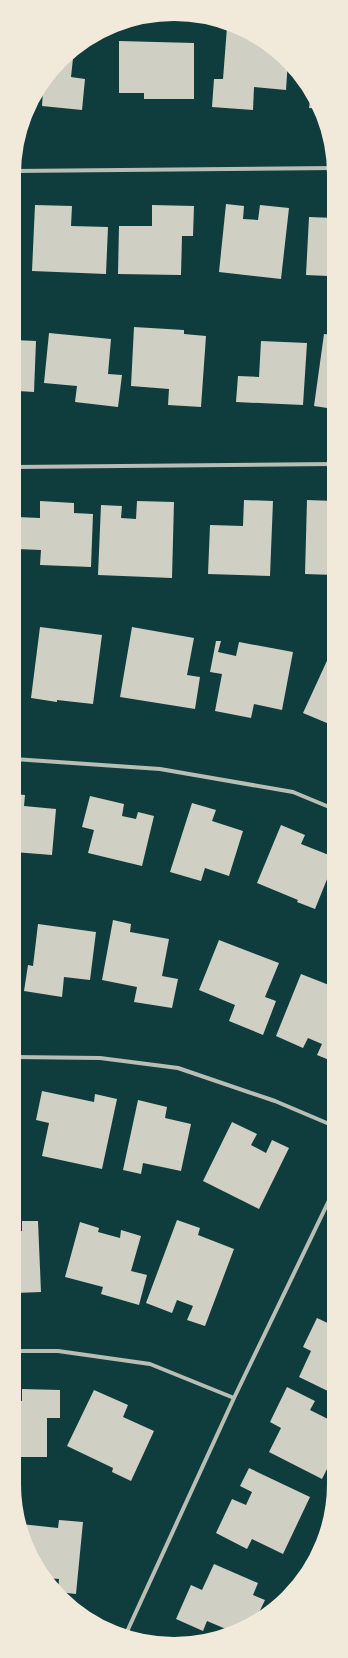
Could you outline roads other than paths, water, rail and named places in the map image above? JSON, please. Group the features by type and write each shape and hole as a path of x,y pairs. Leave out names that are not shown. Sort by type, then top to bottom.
{"street":[{"path":"20,171 328,168"},
{"path":"20,467 328,464"},
{"path":"20,759 160,770 293,792 328,807"},
{"path":"20,1057 100,1058 178,1068 275,1101 328,1123"},
{"path":"128,1631 234,1398 328,1202"},
{"path":"20,1352 58,1352 150,1364 234,1398"}]}
